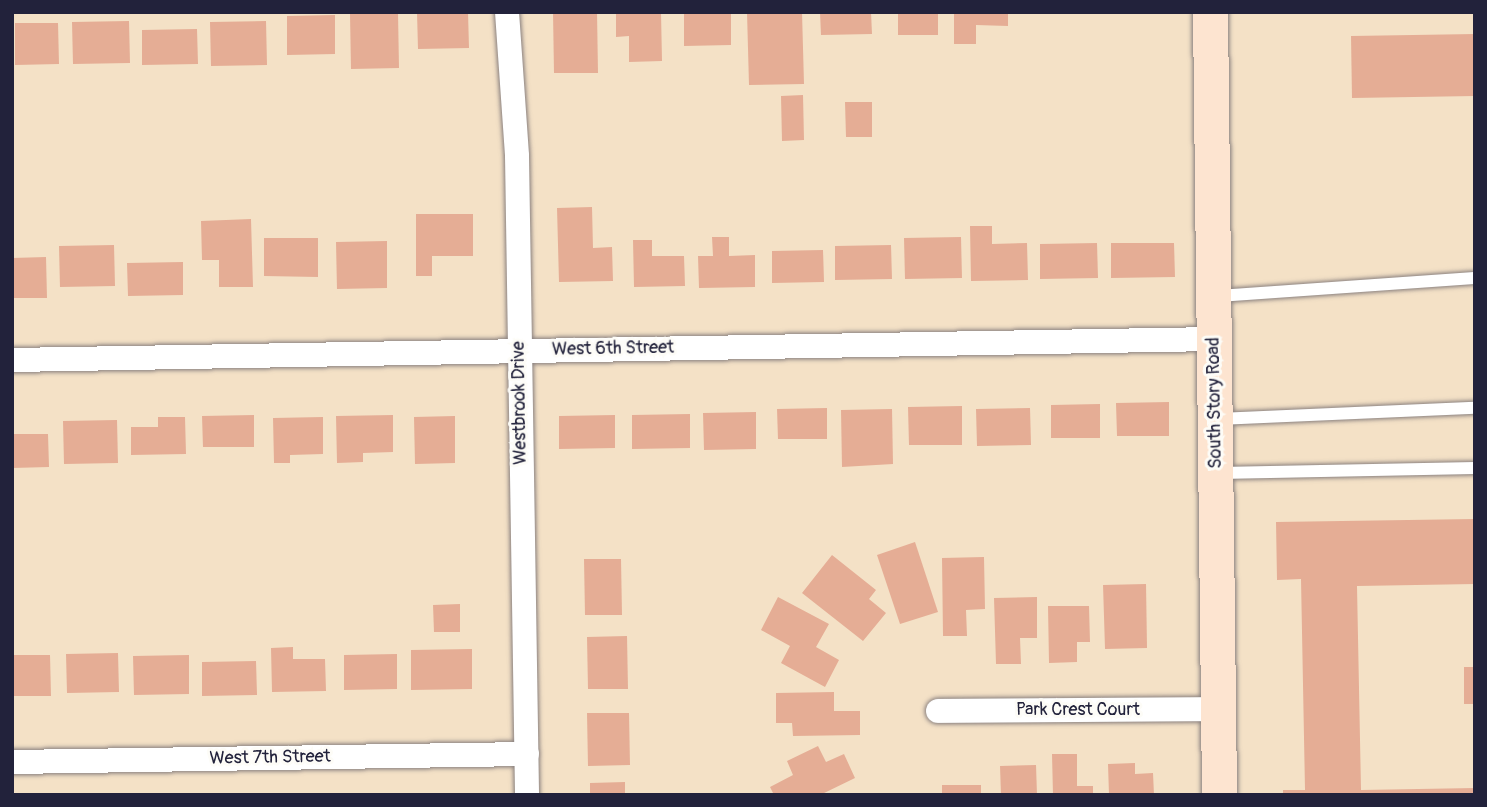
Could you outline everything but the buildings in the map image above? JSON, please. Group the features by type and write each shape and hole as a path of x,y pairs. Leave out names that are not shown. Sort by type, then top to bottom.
{"main road":[{"name":"South Story Road","path":"1210,12 1219,795"}],"street":[{"name":"Westbrook Drive","path":"507,12 517,156 527,795"},
{"name":"West 6th Street","path":"12,359 1214,339"},
{"name":"Park Crest Court","path":"937,711 1218,709"},
{"name":"West 7th Street","path":"12,762 527,754"}],"lane":[{"path":"1213,296 1475,278"},
{"path":"1215,419 1475,408"},
{"path":"1215,473 1475,468"}]}
